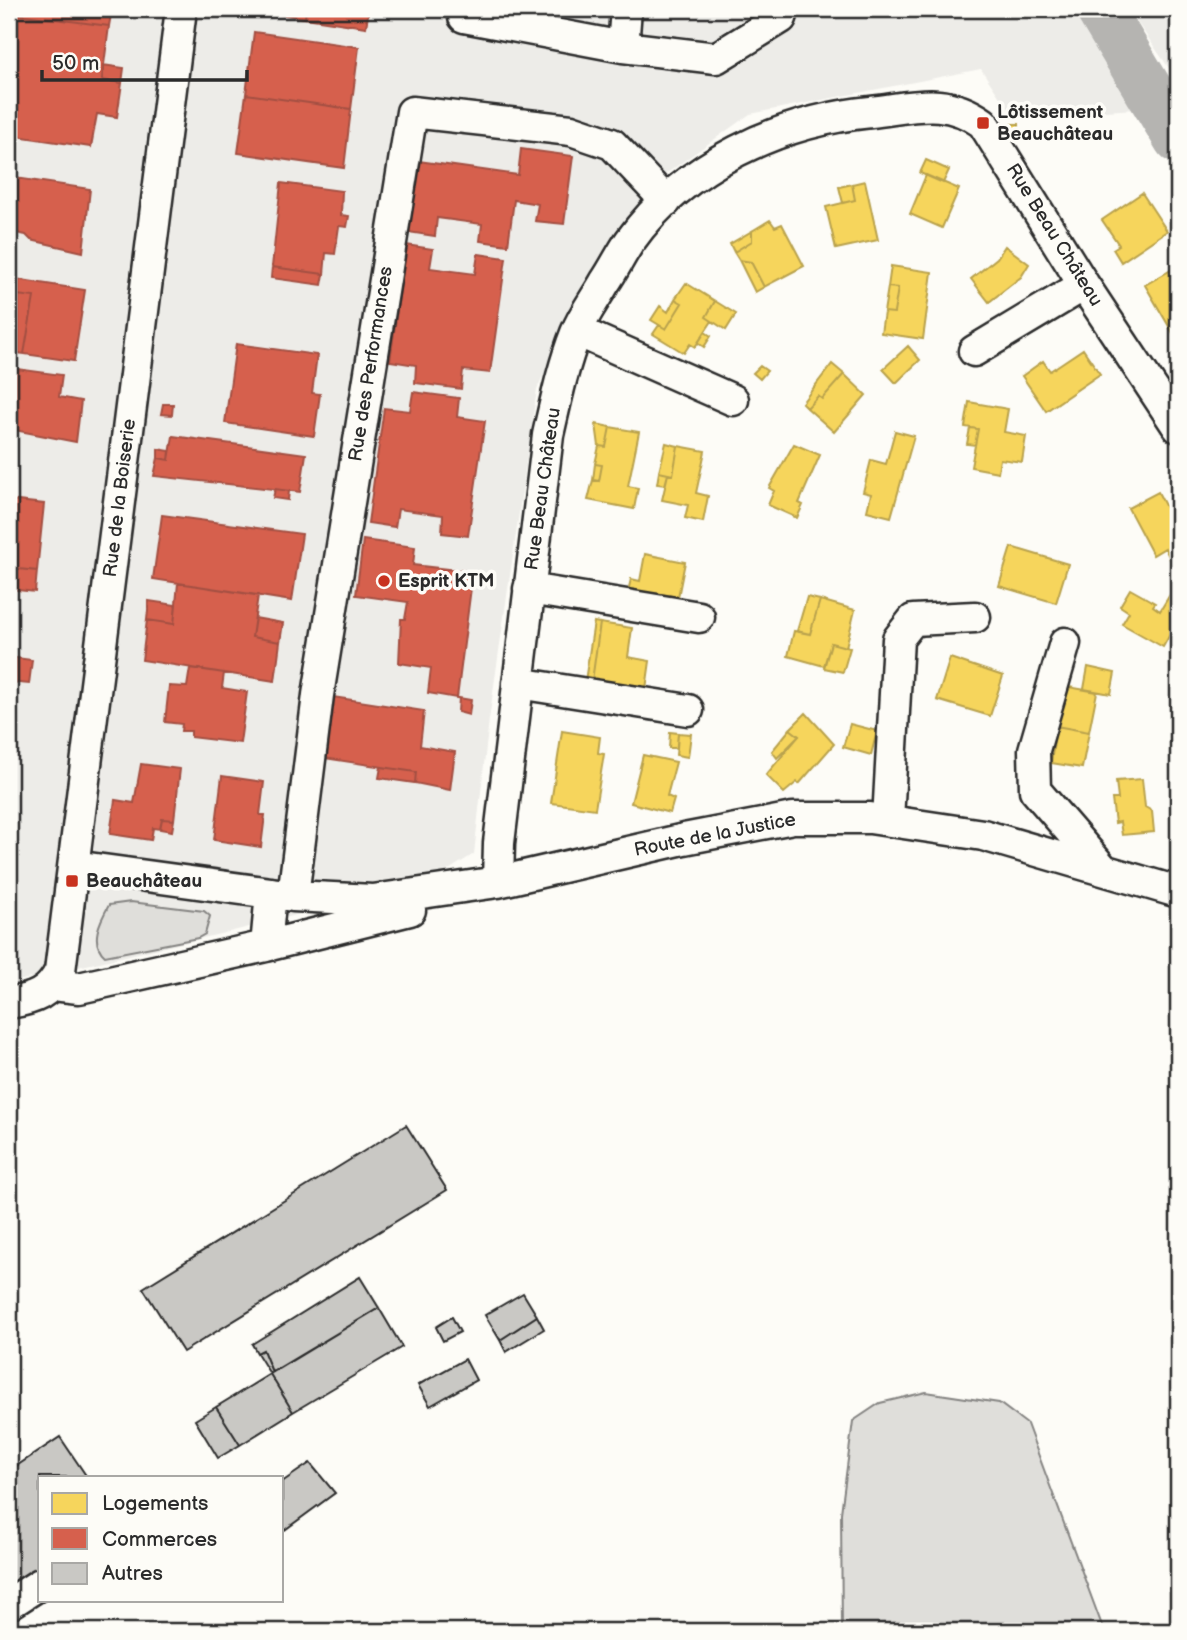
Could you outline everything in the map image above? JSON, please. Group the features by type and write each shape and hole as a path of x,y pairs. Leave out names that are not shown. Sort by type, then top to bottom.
{"street":[{"name":"Rue de la Boiserie","path":"53,985 60,971 74,866 181,9"},
{"path":"466,9 464,17 623,47 716,58 780,18 784,9"},
{"path":"623,47 626,9"},
{"name":"Rue Beau Château","path":"498,882 499,842 548,435 560,380 577,331 631,240 666,201 698,175 736,151 785,130 835,116 940,105 963,109 983,123 1084,285 1178,426"},
{"name":"Rue des Performances","path":"266,946 282,895 318,695 412,112 571,130 612,144 666,201"},
{"path":"974,351 1084,285"},
{"path":"577,331 733,400"},
{"path":"529,589 699,617"},
{"path":"888,820 898,639 912,620 975,617"},
{"path":"1065,643 1034,750 1035,790 1102,869"},
{"path":"518,683 688,710"},
{"name":"Route de la Justice","path":"9,1003 43,994 53,985 79,988 266,946 376,920 498,882 684,839 793,818 888,820 983,835 1178,892"},
{"name":"Route de la Justice","path":"74,866 282,895 373,900 498,882"},
{"path":"9,1604 38,1585"}],"shaded area":[{"path":"9,9 1071,9 1136,109 1013,117 981,69 750,114 660,178 582,291 537,389 489,720 474,854 431,881 9,983"},
{"path":"1128,9 1178,9 1178,81"},
{"path":"131,902 204,911 210,916 205,934 198,938 105,956 100,950 97,938 102,918 109,905"},
{"path":"926,1392 999,1403 1027,1424 1104,1631 842,1631 841,1513 853,1421 880,1403"}],"building: Logements":[{"path":"1008,124 1019,124 1019,138 1008,137"},
{"path":"926,160 949,170 943,183 920,173"},
{"path":"926,175 959,189 942,228 910,214"},
{"path":"865,181 878,240 836,249 826,207 855,200 852,184"},
{"path":"852,184 855,200 843,203 839,187"},
{"path":"1142,193 1167,231 1121,262 1113,249 1119,245 1102,220"},
{"path":"770,220 775,227 782,224 804,266 764,287 751,262 739,260 734,252 752,241 752,231"},
{"path":"752,231 752,241 734,252 730,244"},
{"path":"1005,246 1029,264 1021,277 989,302 971,279 997,258"},
{"path":"739,260 751,262 764,287 755,292"},
{"path":"891,266 932,272 923,339 881,333 884,312 894,313 898,288 888,287"},
{"path":"1178,266 1178,339 1177,340 1145,285"},
{"path":"686,283 715,301 706,317 712,321 695,347 690,344 684,353 653,334 659,325 666,329 682,303 675,299"},
{"path":"888,287 898,288 894,313 884,312"},
{"path":"675,299 682,303 666,329 651,320 660,306 668,312"},
{"path":"715,301 736,314 726,330 706,317"},
{"path":"705,332 711,336 704,347 698,343"},
{"path":"908,346 920,360 896,383 883,369"},
{"path":"1083,349 1100,374 1046,411 1022,376 1043,361 1050,371"},
{"path":"832,364 844,374 822,399 818,396 807,408 802,403"},
{"path":"760,366 767,371 760,379 753,373"},
{"path":"844,374 866,395 834,432 807,408 818,396 822,399"},
{"path":"969,402 1008,409 1004,432 1026,436 1022,462 1000,459 998,472 971,467 978,429 965,427"},
{"path":"596,424 610,427 606,447 599,446"},
{"path":"610,427 639,432 628,486 638,488 634,509 588,500 593,480 599,481 602,465 595,464 599,446 606,447"},
{"path":"970,428 978,429 975,445 967,444"},
{"path":"895,431 914,436 891,517 867,511 871,494 863,492 871,460 886,464"},
{"path":"666,443 678,446 673,475 659,472"},
{"path":"794,444 820,455 799,503 803,505 797,518 768,505 774,491 769,488"},
{"path":"678,446 705,451 696,493 708,496 703,522 685,518 688,505 662,500 668,474 673,475"},
{"path":"595,464 602,465 599,481 593,480"},
{"path":"659,472 668,474 665,485 657,484"},
{"path":"1158,492 1178,531 1178,555 1170,559 1165,548 1153,555 1128,508"},
{"path":"1011,547 1068,564 1056,603 999,586"},
{"path":"645,554 685,562 678,597 660,594 658,602 627,596 631,579 640,581"},
{"path":"1174,588 1178,591 1178,620 1163,647 1122,624 1129,612 1120,606 1130,589 1155,603 1153,606 1160,611"},
{"path":"807,597 820,600 810,634 797,631"},
{"path":"820,600 855,610 846,647 831,643 824,666 788,656 794,631 810,634"},
{"path":"594,622 600,623 592,681 585,681"},
{"path":"600,623 632,628 628,657 650,661 646,689 592,681"},
{"path":"831,643 850,648 843,672 824,668"},
{"path":"950,658 1003,676 990,716 937,700"},
{"path":"1088,667 1115,673 1111,694 1084,689"},
{"path":"1063,686 1097,692 1089,732 1056,726"},
{"path":"806,713 834,744 799,784 797,782 784,793 766,775 799,736 790,729"},
{"path":"850,724 877,731 871,755 843,747"},
{"path":"1056,726 1089,732 1082,768 1051,763"},
{"path":"790,729 799,736 777,758 772,751"},
{"path":"562,731 600,737 598,753 604,754 595,809 551,803"},
{"path":"670,732 678,733 677,748 669,748"},
{"path":"678,733 691,734 688,757 676,755"},
{"path":"643,755 676,762 667,796 674,799 670,813 631,803"},
{"path":"1142,779 1145,807 1152,811 1154,832 1122,835 1120,822 1115,823 1112,799 1118,799 1116,781"}],"building: Commerces":[{"path":"9,9 112,9 109,26 9,13"},
{"path":"245,9 306,9 305,18"},
{"path":"306,9 369,9 366,27 305,18"},
{"path":"9,13 109,26 102,80 122,83 117,117 97,114 91,147 9,135"},
{"path":"254,32 359,47 351,109 246,94"},
{"path":"103,65 124,68 122,83 102,80"},
{"path":"246,94 351,109 344,168 238,153"},
{"path":"521,149 573,156 564,224 535,221 538,204 514,200 508,245 480,241 482,224 437,218 435,236 408,232 418,161 518,175"},
{"path":"9,177 90,189 83,252 31,240 26,235 16,233 14,238 9,238"},
{"path":"281,183 342,191 341,215 349,216 347,227 339,226 335,254 326,253 324,274 272,267"},
{"path":"9,238 16,242 13,243 9,266"},
{"path":"406,245 433,249 430,268 475,274 478,254 506,258 490,373 463,370 461,389 415,383 416,365 390,361"},
{"path":"272,267 324,274 322,285 271,278"},
{"path":"9,278 85,290 74,361 24,354 34,297 9,294"},
{"path":"9,294 34,297 24,354 9,352"},
{"path":"236,344 317,355 312,393 320,394 314,436 225,423"},
{"path":"9,368 62,375 59,397 81,401 76,442 9,429"},
{"path":"413,392 459,398 457,417 485,421 468,536 442,533 443,515 398,509 395,527 368,523 384,408 410,411"},
{"path":"163,404 173,404 172,415 161,414"},
{"path":"173,436 306,454 300,492 154,476 158,458 169,460"},
{"path":"158,449 170,451 169,460 158,458"},
{"path":"275,489 289,491 288,500 273,498"},
{"path":"9,500 44,504 37,571 9,568"},
{"path":"162,515 302,534 292,601 153,579"},
{"path":"363,540 415,547 413,565 473,572 457,698 428,693 431,668 399,663 401,619 405,619 408,602 356,595"},
{"path":"9,568 37,571 35,592 9,589"},
{"path":"178,583 258,595 252,637 280,642 275,681 142,660 147,620 174,624"},
{"path":"149,601 176,605 174,624 147,620"},
{"path":"255,618 283,623 280,642 252,637"},
{"path":"9,657 32,660 29,684 9,682"},
{"path":"190,668 224,673 222,688 247,692 240,743 191,737 191,731 181,731 182,724 165,722 169,686 187,687"},
{"path":"333,697 424,711 420,746 455,752 450,790 415,783 416,772 324,758"},
{"path":"459,698 471,700 469,715 458,712"},
{"path":"141,764 180,769 174,820 162,819 160,829 153,828 151,840 110,834 115,800 134,803"},
{"path":"381,767 416,772 415,783 379,778"},
{"path":"222,776 264,782 260,815 265,815 261,847 214,840"},
{"path":"162,819 174,820 172,831 160,829"}],"building: Autres":[{"path":"406,1125 447,1190 183,1352 143,1288"},
{"path":"360,1277 379,1308 272,1372 263,1350 257,1353 252,1344"},
{"path":"523,1293 537,1316 500,1340 485,1315"},
{"path":"379,1308 402,1347 293,1412 270,1374"},
{"path":"537,1316 544,1329 506,1352 500,1340"},
{"path":"452,1317 460,1332 443,1341 436,1327"},
{"path":"263,1350 272,1372 270,1374 257,1353"},
{"path":"465,1359 476,1380 430,1406 418,1385"},
{"path":"270,1374 293,1412 240,1445 216,1407"},
{"path":"216,1407 240,1445 218,1458 195,1420"},
{"path":"60,1437 86,1476 38,1476 38,1574 9,1589 9,1471"},
{"path":"310,1463 335,1493 284,1531 284,1481"}],"waterway":[{"path":"1100,9 1178,139"}],"place":[{"name":"Lôtissement Beauchâteau","path":"983,123"},
{"name":"Esprit KTM","path":"384,581"},
{"name":"Beauchâteau","path":"72,881"}]}
